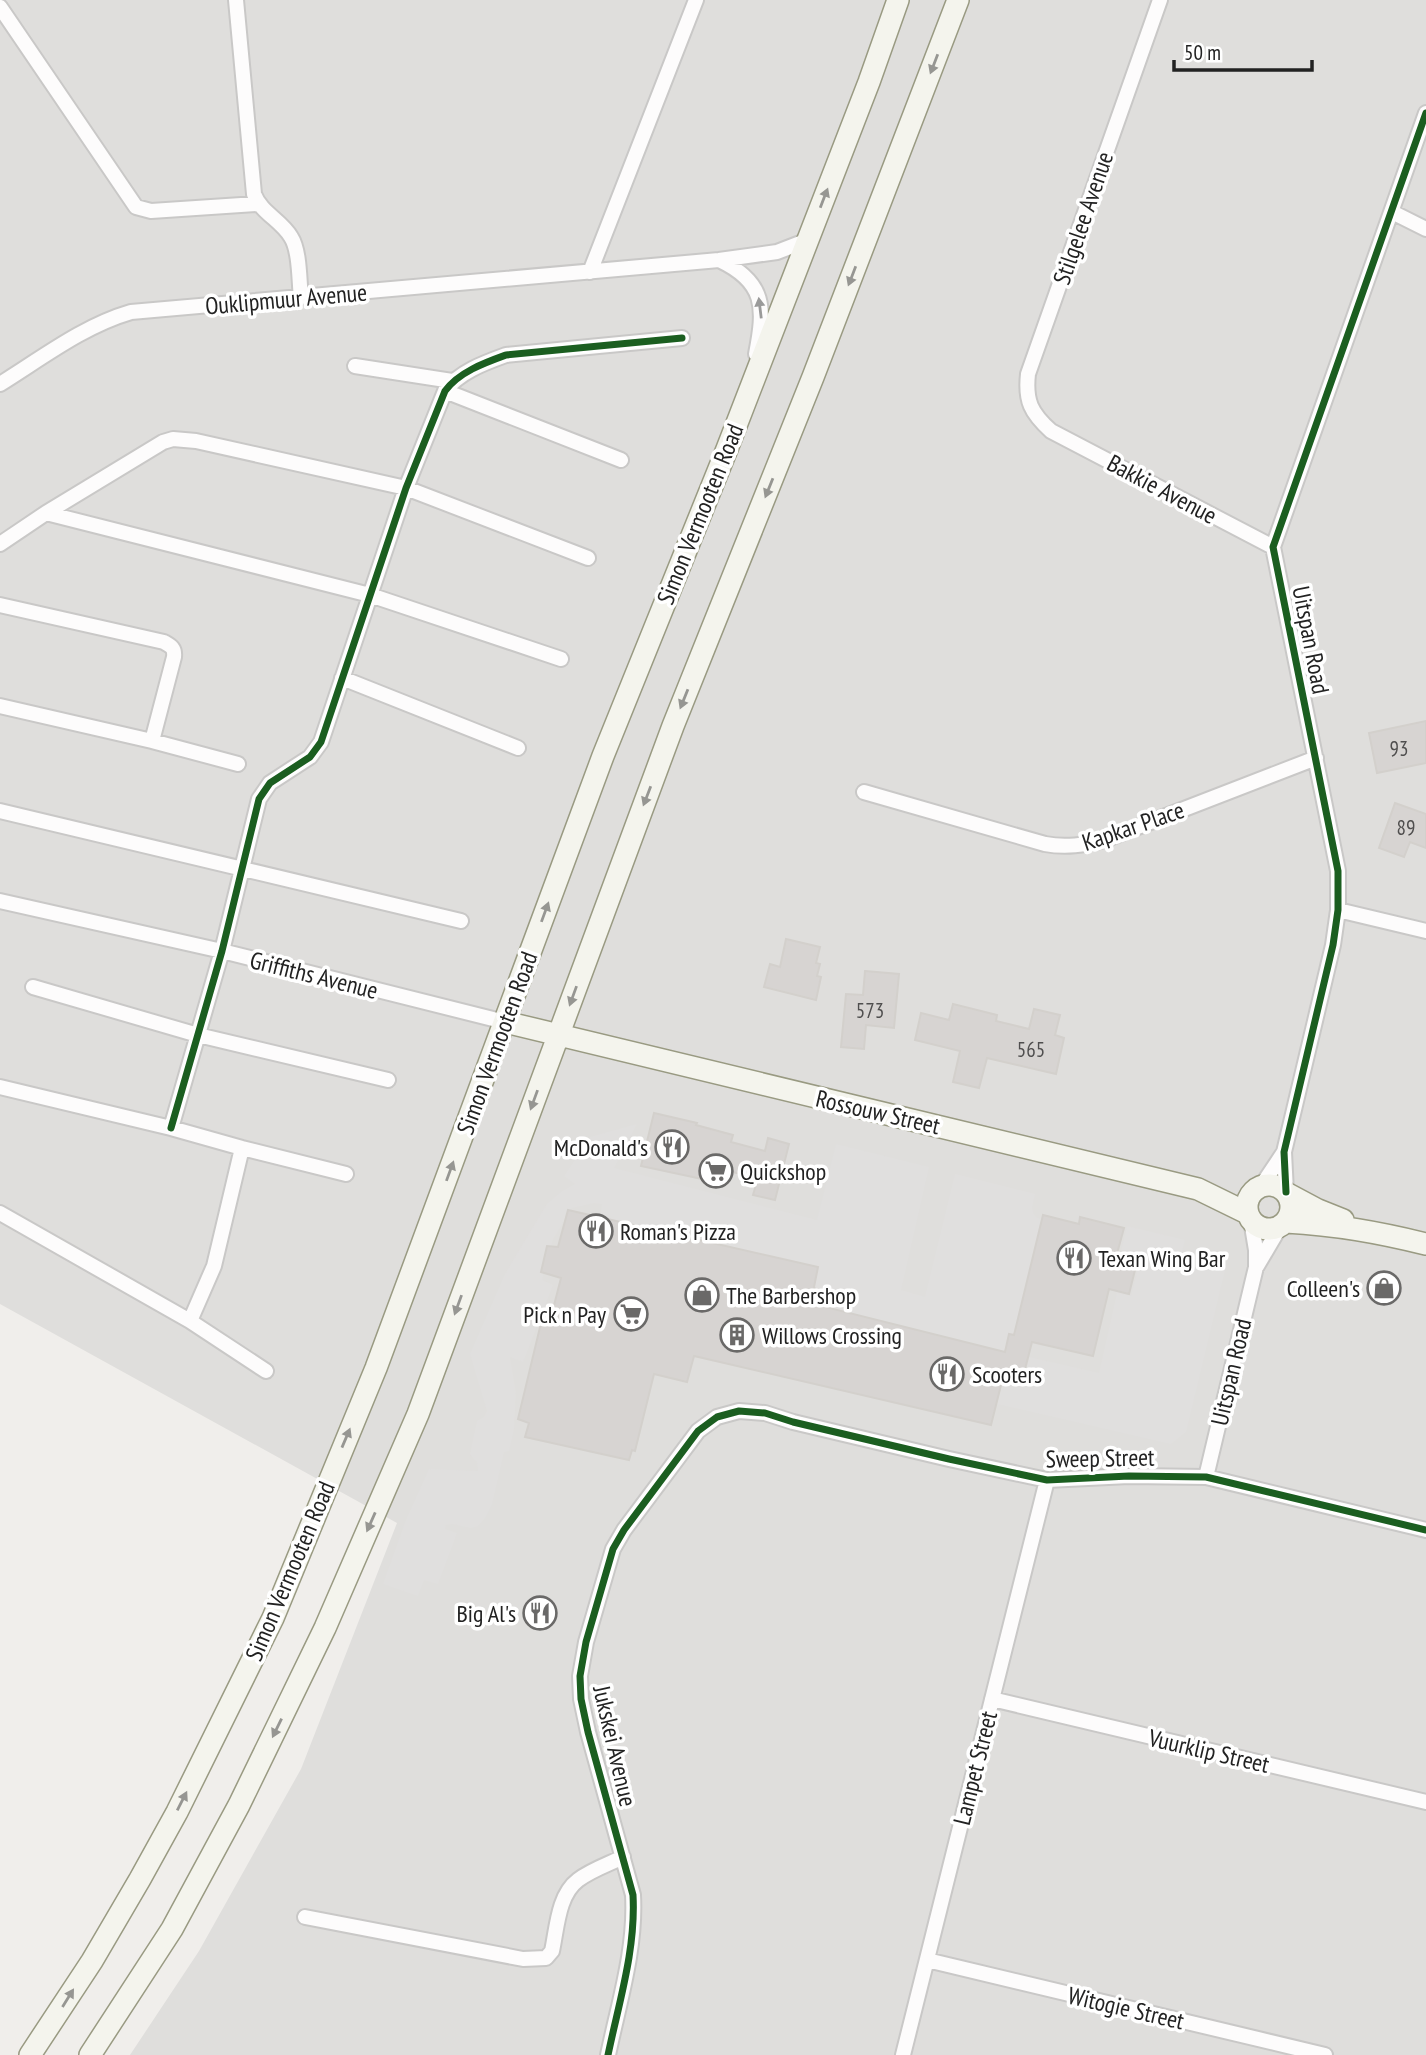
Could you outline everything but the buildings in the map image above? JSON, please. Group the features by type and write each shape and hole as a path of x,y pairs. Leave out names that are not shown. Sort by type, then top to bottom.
{"main road":[{"name":"Simon Vermooten Road","path":"30,2055 92,1961 140,1879 177,1812 273,1618 376,1368 603,756 746,399 898,0"},
{"path":"90,2055 172,1929 239,1805 324,1628 418,1414 673,726 813,377 958,0"},
{"name":"Rossouw Street","path":"505,1022 1198,1189 1249,1217"},
{"path":"1369,1230 1318,1210 1275,1185 1261,1186 1250,1194 1246,1207 1249,1217 1261,1228 1283,1224 1328,1224 1369,1230 1426,1244"},
{"name":"Rossouw Street","path":"1198,1189 1261,1186"},
{"path":"1283,1224 1292,1209 1287,1193"}],"street":[{"path":"236,0 254,194 257,204 292,238 296,249 301,298"},
{"path":"590,272 696,0"},
{"name":"Stilgelee Avenue","path":"1051,431 1036,418 1029,402 1028,374 1160,0"},
{"path":"0,7 136,207 151,211 257,204"},
{"path":"1273,547 1426,113"},
{"path":"1392,212 1426,229"},
{"name":"Ouklipmuur Avenue","path":"0,384 82,332 131,312 719,260 777,252 808,240"},
{"path":"719,260 752,282 758,295 762,325 746,399"},
{"path":"171,1128 222,951 258,799 270,783 310,757 321,741 406,488 449,386 484,363 506,355 682,338"},
{"path":"355,366 449,386 621,460"},
{"name":"Bakkie Avenue","path":"1051,431 1273,547"},
{"path":"0,544 46,513 173,439 211,444 406,488 588,558"},
{"path":"46,513 370,595 561,659"},
{"name":"Uitspan Road","path":"1273,547 1338,871 1338,910 1333,945 1284,1152 1287,1193"},
{"path":"0,605 172,646 174,657 152,741"},
{"path":"342,678 519,748"},
{"path":"0,706 239,764"},
{"name":"Kapkar Place","path":"864,792 1045,845 1080,846 1104,840 1316,758"},
{"path":"0,811 461,921"},
{"name":"Griffiths Avenue","path":"0,901 222,951 505,1022"},
{"path":"1338,910 1426,931"},
{"path":"33,987 198,1035 388,1080"},
{"path":"0,1087 346,1174"},
{"path":"190,1321 214,1266 242,1148"},
{"name":"Uitspan Road","path":"1261,1186 1284,1152"},
{"path":"0,1213 190,1321 266,1371"},
{"name":"Uitspan Road","path":"1206,1477 1256,1267 1256,1250 1249,1217"},
{"name":"Uitspan Road","path":"1256,1267 1283,1224"},
{"name":"Sweep Street","path":"698,1431 717,1417 739,1411 765,1413 793,1422 1047,1480 1129,1476 1206,1477 1426,1530"},
{"name":"Jukskei Avenue","path":"608,2055 629,1958 634,1922 633,1895 588,1732 581,1699 580,1676 586,1642 613,1549 624,1530 698,1431"},
{"name":"Lampet Street","path":"903,2055 1047,1480"},
{"name":"Vuurklip Street","path":"992,1699 1426,1802"},
{"path":"305,1917 523,1959 546,1958 552,1951 568,1890 580,1878 623,1857"},
{"name":"Witogie Street","path":"927,1960 1325,2055"}],"shaded area":[{"path":"0,0 1426,0 1426,2055 130,2055 199,1951 301,1769 397,1523 0,1304"},
{"path":"637,1124 614,1168 817,1220 836,1144 929,1167 901,1290 925,1297 955,1174 1035,1194 1033,1213 1042,1220 1014,1335 1009,1335 1005,1352 820,1306 814,1287 818,1267 600,1217 602,1204 572,1208 553,1239 542,1280 553,1285 523,1362 510,1357 516,1393 514,1429 509,1451 504,1452 492,1504 485,1518 478,1526 471,1528 446,1525 445,1529 457,1533 438,1584 424,1580 418,1596 383,1584 406,1520 429,1469 478,1471 477,1463 470,1454 477,1421 484,1417 487,1411 470,1354 505,1274 547,1204 575,1184 564,1176 590,1137"},
{"path":"1127,1226 1185,1240 1181,1256 1226,1266 1186,1432 1171,1444 997,1404 1006,1371 1025,1376 1029,1357 1099,1373 1117,1293 1131,1296 1140,1261 1120,1256"}],"cycle path":[{"path":"1286,1192 1284,1152 1333,945 1338,910 1338,871 1273,547 1426,113"},
{"path":"171,1128 222,951 259,799 270,783 310,757 321,742 406,488 445,391 465,373 506,355 682,338"},
{"path":"608,2055 629,1955 633,1895 588,1732 581,1699 580,1676 586,1642 613,1549 624,1530 698,1431 717,1417 739,1411 765,1413 793,1422 1047,1480 1129,1476 1206,1477 1426,1530"}],"place":[{"name":"McDonald's","path":"672,1147"},
{"name":"Quickshop","path":"716,1171"},
{"name":"Roman's Pizza","path":"596,1231"},
{"name":"Texan Wing Bar","path":"1074,1258"},
{"name":"Colleen's","path":"1384,1288"},
{"name":"The Barbershop","path":"702,1295"},
{"name":"Pick n Pay","path":"631,1314"},
{"name":"Willows Crossing","path":"737,1335"},
{"name":"Scooters","path":"947,1374"},
{"name":"Big Al's","path":"540,1613"}]}
